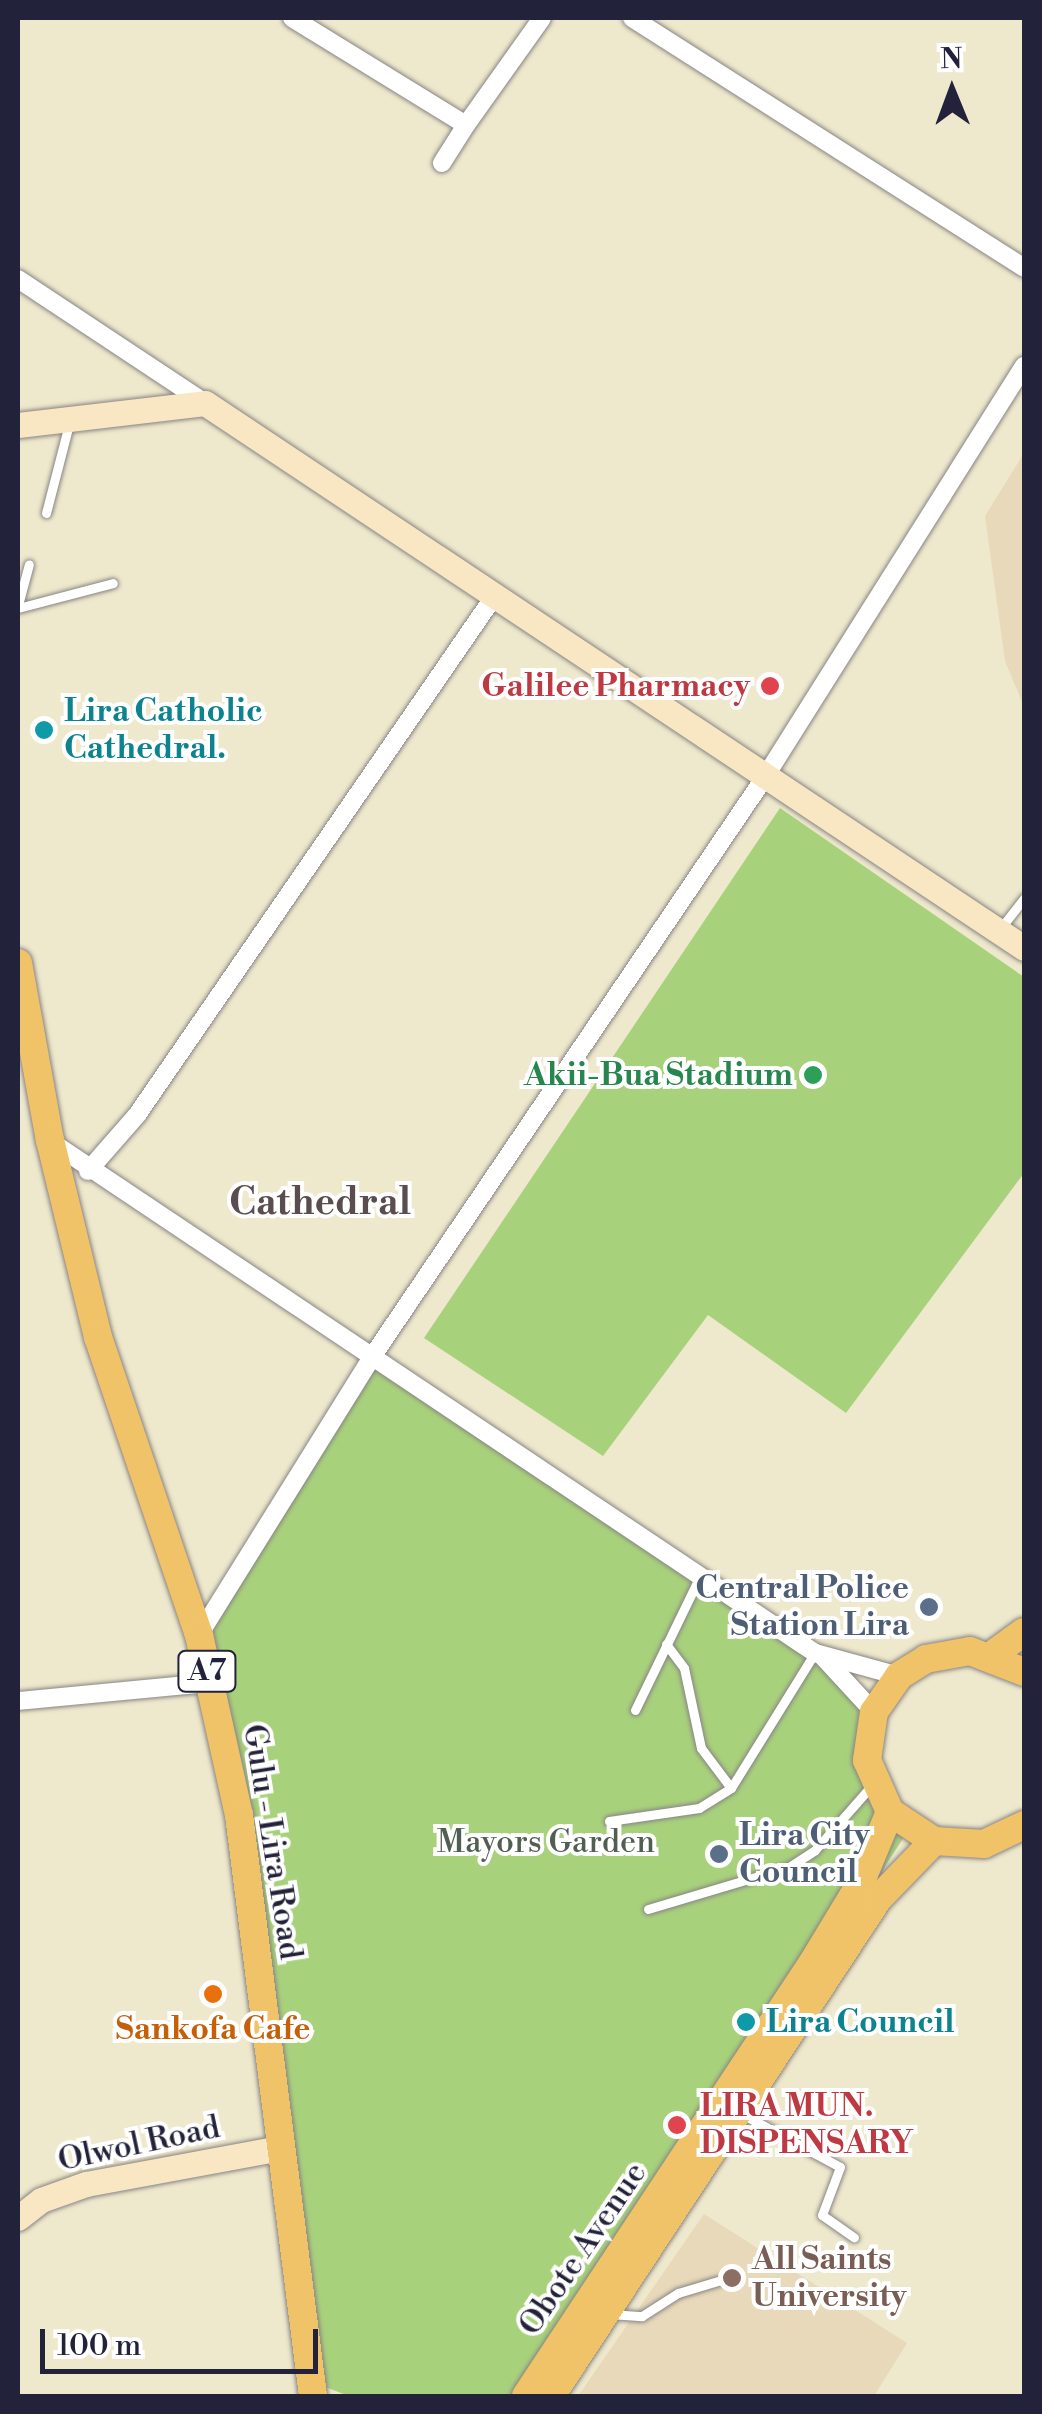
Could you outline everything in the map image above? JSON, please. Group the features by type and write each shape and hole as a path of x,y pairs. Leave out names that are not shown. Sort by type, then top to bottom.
{"main road":[{"path":"18,425 205,403 1024,948"},
{"name":"Gulu - Lira Road","path":"18,962 50,1140 108,1370 199,1635 239,1815 313,2396"},
{"path":"992,1655 1024,1632"},
{"path":"1024,1672 992,1655 947,1652 899,1676 874,1712 867,1748 873,1784 890,1812 934,1841 984,1844 1024,1824"},
{"path":"868,1892 890,1812"},
{"path":"868,1892 934,1841"},
{"name":"Obote Avenue","path":"551,2396 739,2113 868,1892"},
{"name":"Obote Avenue","path":"526,2396 868,1892"},
{"name":"Olwol Road","path":"18,2218 42,2200 86,2184 280,2148"}],"street":[{"path":"292,18 466,125"},
{"path":"442,163 542,18"},
{"path":"632,18 1024,268"},
{"path":"18,279 205,403"},
{"path":"199,1635 374,1354 766,777 1024,366"},
{"path":"88,1171 148,1099 493,598"},
{"path":"50,1140 88,1171 374,1354 699,1578 819,1654 874,1712"},
{"path":"819,1654 899,1676"},
{"path":"18,1700 209,1683"}],"lane":[{"path":"46,513 70,418"},
{"path":"29,564 18,607 113,584"},
{"path":"999,931 1024,898"},
{"path":"635,1710 699,1578"},
{"path":"666,1644 684,1668 701,1748 731,1788"},
{"path":"609,1821 699,1808 731,1788 819,1654"},
{"path":"648,1910 789,1867 815,1850 873,1784"},
{"path":"739,2113 840,2167 822,2214 854,2238"},
{"path":"607,2314 642,2316 678,2293 728,2278"}],"shaded area":[{"path":"1024,453 1024,760 1023,704 1005,661 985,516"},
{"name":"All Saints University","path":"704,2214 907,2343 874,2396 578,2396"}],"green space":[{"name":"Akii-Bua Stadium","path":"780,808 1024,977 1024,1173 846,1413 708,1315 603,1456 424,1338"},
{"name":"Mayors Garden","path":"372,1362 876,1705 867,1758 909,1829 546,2396 349,2396 312,2382 200,1652"}],"place":[{"name":"Galilee Pharmacy","path":"770,686"},
{"name":"Lira Catholic Cathedral.","path":"44,730"},
{"name":"Akii-Bua Stadium","path":"813,1075"},
{"name":"Central Police Station Lira","path":"929,1607"},
{"name":"Lira City Council","path":"719,1854"},
{"name":"Sankofa Cafe","path":"213,1994"},
{"name":"Lira Council","path":"746,2022"},
{"name":"LIRA MUN. DISPENSARY","path":"677,2125"},
{"name":"All Saints University","path":"732,2278"}],"district":[{"name":"Cathedral","path":"320,1203"}]}
